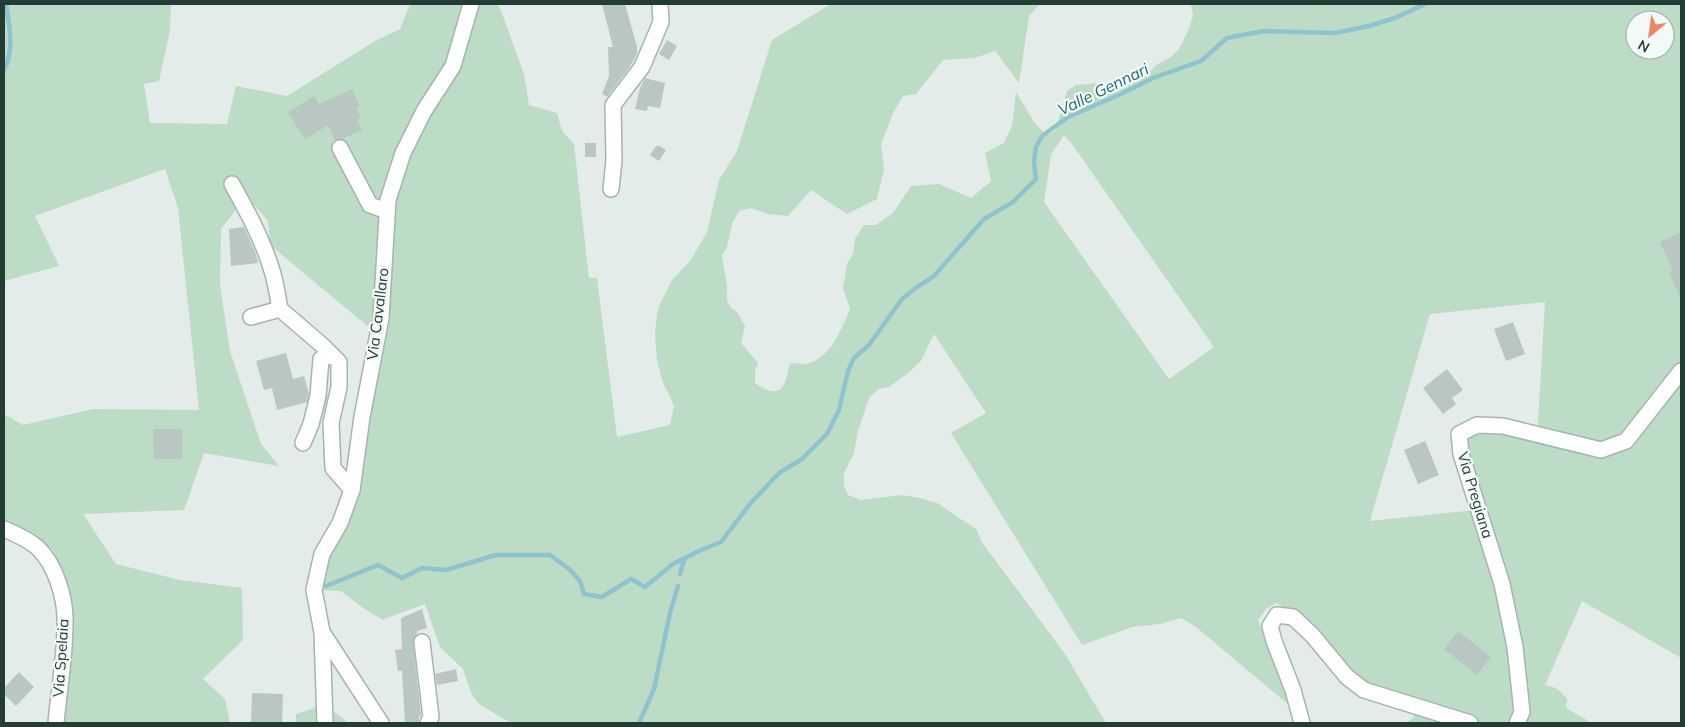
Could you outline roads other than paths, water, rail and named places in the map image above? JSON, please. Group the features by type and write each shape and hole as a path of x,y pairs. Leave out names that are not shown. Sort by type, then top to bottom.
{"street":[{"name":"Via Cavallaro","path":"325,723 322,632 314,590 322,554 340,523 352,490 362,417 381,318 388,200 403,153 424,111 452,66 471,4"},
{"path":"611,189 614,160 613,105 642,68 661,22 660,4"},
{"path":"340,148 370,205 387,211"},
{"path":"232,184 250,216 263,245 273,274 280,309 339,362 339,387 331,423 334,468 352,490"},
{"path":"251,317 280,309"},
{"path":"303,443 311,424 318,396 321,359 332,355"},
{"name":"Via Pregiana","path":"1517,723 1522,712 1513,638 1502,584 1461,454 1458,434 1477,426 1503,426 1601,450 1626,441 1681,371"},
{"name":"Via Spelaia","path":"4,529 22,537 38,548 49,562 62,593 66,623 56,723"},
{"path":"1302,723 1293,690 1270,626 1277,615 1293,618 1313,636 1347,678 1364,690 1470,723"},
{"name":"Via Cavallaro","path":"322,632 380,723"},
{"path":"422,642 431,717 428,723"}],"waterway":[{"path":"4,70 10,46 10,29 6,4"},
{"name":"Valle Gennari","path":"326,586 378,565 402,578 422,568 446,570 496,555 550,555 569,569 580,581 584,594 602,597 631,579 645,587 673,564 721,542 750,504 779,473 802,459 827,434 839,410 848,371 854,358 869,345 902,299 933,277 984,219 1013,202 1036,179 1034,162 1036,147 1042,136 1068,117 1153,78 1201,61 1227,38 1264,31 1335,33 1395,18 1425,4"},
{"path":"680,574 684,560"},
{"path":"639,723 654,689 670,613 678,586"}]}
